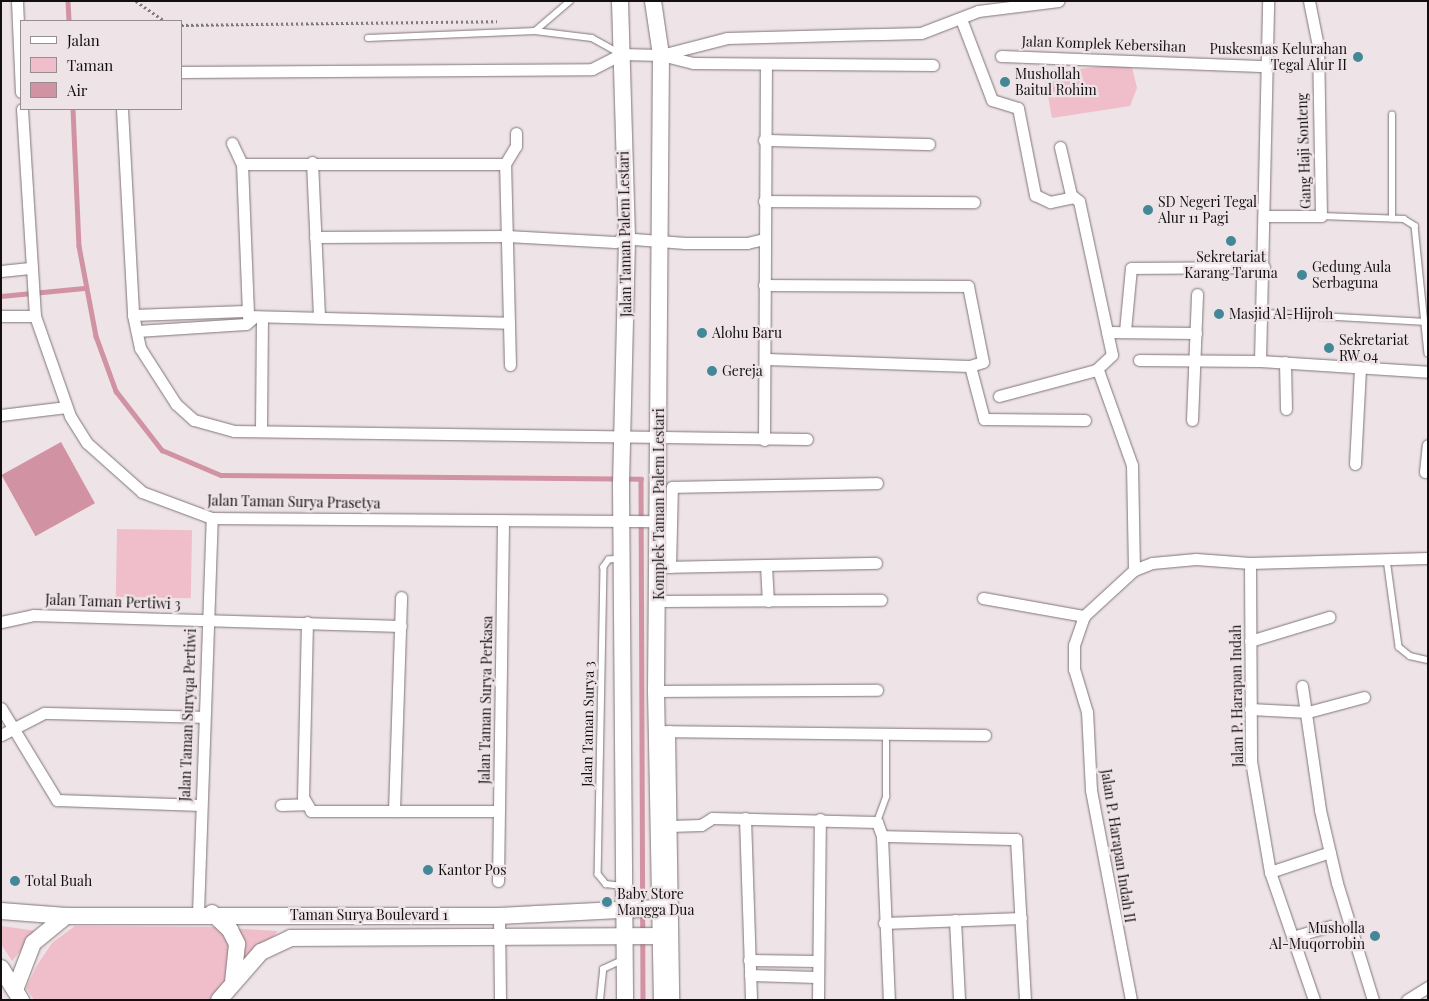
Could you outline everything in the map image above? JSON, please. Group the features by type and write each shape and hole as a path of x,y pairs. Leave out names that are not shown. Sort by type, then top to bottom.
{"street":[{"path":"17,1 20,69"},
{"name":"Jalan Taman Palem Lestari","path":"620,1 627,239 624,436 621,485 626,520"},
{"path":"661,55 727,38 921,33 961,19 977,6 1058,1"},
{"path":"1260,360 1264,314 1268,1"},
{"name":"Gang Haji Sonteng","path":"1265,216 1321,216 1318,46 1309,1"},
{"name":"Komplek Taman Palem Lestari","path":"655,4 661,55 662,241 658,438 653,521 664,567 659,601 656,691 663,731 660,908 657,936 662,1000"},
{"path":"961,19 992,100 1018,108 1036,195 1050,202 1074,197"},
{"path":"182,72 592,69 621,54 661,55 693,63 933,65"},
{"name":"Jalan Komplek Kebersihan","path":"1001,56 1268,66"},
{"path":"764,440 764,284 758,239 764,201 766,64"},
{"name":"Jalan Taman Surya Prasetya","path":"22,110 35,310 67,407 87,443 142,492 212,518 653,521"},
{"path":"122,110 133,315 140,348 176,404 194,420 216,429 764,440 807,439"},
{"path":"510,365 505,164 516,146 516,133"},
{"path":"764,140 929,144"},
{"path":"232,143 242,164 262,430"},
{"path":"999,396 1096,370 1112,357 1079,202 1074,197 1060,147"},
{"path":"242,164 312,162 505,164"},
{"path":"312,162 319,318"},
{"path":"764,201 974,202"},
{"path":"315,237 538,237 559,233 662,241 679,241 686,236 758,239"},
{"path":"1125,332 1126,277 1133,267 1264,267"},
{"path":"1,270 32,268"},
{"path":"764,284 968,286 983,362 970,366 765,359"},
{"path":"1192,420 1196,361 1197,294"},
{"path":"1,316 35,310"},
{"path":"133,315 254,316 508,323"},
{"path":"137,331 246,324 254,316"},
{"path":"1107,332 1196,333"},
{"path":"1139,360 1260,360 1428,372"},
{"path":"1285,362 1286,409"},
{"path":"970,366 984,419 1085,420"},
{"path":"1356,464 1360,367"},
{"path":"1096,370 1132,464 1134,570 1196,559 1250,562 1428,558"},
{"path":"1,415 67,407"},
{"path":"1425,472 1428,445"},
{"path":"876,563 664,567 672,487 877,483"},
{"name":"Jalan Taman Suryqa Pertiwi","path":"205,913 201,805 206,620 212,518"},
{"name":"Jalan Taman Surya Perkasa","path":"498,881 503,520"},
{"path":"625,1000 624,959 628,939 622,886 622,559 626,520"},
{"name":"Jalan P. Harapan Indah","path":"1250,562 1252,761 1270,872 1314,1000"},
{"path":"766,565 768,601"},
{"name":"Jalan P. Harapan Indah II","path":"1131,1000 1092,790 1087,712 1074,669 1074,645 1084,616 1134,570"},
{"path":"394,811 402,626 401,597"},
{"path":"983,598 1084,616"},
{"path":"659,601 881,600"},
{"name":"Jalan Taman Pertiwi 3","path":"1,622 33,615 402,626"},
{"path":"1250,641 1329,618"},
{"path":"305,804 307,622"},
{"path":"1302,686 1308,712 1330,852 1373,1000"},
{"path":"656,691 878,690"},
{"path":"1250,709 1308,712 1364,697"},
{"path":"1,708 57,800 201,805"},
{"path":"1,735 44,713 204,717"},
{"path":"673,1000 660,908 670,826 663,731 985,735"},
{"path":"281,805 305,804 314,812 499,811"},
{"path":"670,826 745,818 877,822 882,836 888,1000"},
{"path":"745,818 751,1000"},
{"path":"818,1000 820,820"},
{"path":"882,836 1016,839 1025,1000"},
{"path":"1270,872 1330,852"},
{"name":"Taman Surya Boulevard 1","path":"1,911 66,916 205,913 498,916 626,912 660,908"},
{"path":"205,913 230,930 237,944 232,984"},
{"path":"18,995 33,943 66,916"},
{"path":"498,916 500,1000"},
{"path":"884,923 1021,918"},
{"path":"955,920 959,1000"},
{"path":"1292,937 1330,926"},
{"name":"Taman Surya Boulevard 1","path":"219,1000 267,947 291,938 628,939 657,936"},
{"path":"749,960 817,961"},
{"path":"1,968 18,995"},
{"path":"750,975 817,977"},
{"path":"1407,1000 1428,987"}],"lane":[{"path":"535,31 570,1"},
{"path":"368,38 535,31 592,38 621,54"},
{"path":"1392,115 1392,219"},
{"path":"1321,216 1404,219 1415,226 1419,238 1424,322 1428,353"},
{"path":"1264,314 1424,322"},
{"name":"Jalan Taman Surya 3","path":"622,559 609,560 604,567 598,874 606,884 622,886"},
{"path":"1387,559 1399,647 1410,656 1428,660"},
{"path":"877,822 886,797 886,734"},
{"path":"600,1000 603,969 624,959"}],"path":[{"path":"136,1 164,20"},
{"path":"182,25 514,21 515,32"}],"green space":[{"path":"1131,63 1137,88 1130,106 1052,118 1044,73"},
{"path":"117,529 192,530 191,598 116,597"},
{"path":"1,926 37,931 12,961 1,944"},
{"path":"75,926 214,927 278,931 214,1000 34,1000 26,988 36,967 52,943"}],"water":[{"path":"61,442 95,503 35,536 2,475"}],"waterway":[{"path":"68,1 69,20"},
{"path":"73,110 79,246 96,336 116,391 162,450 221,475 641,479 643,1000"},
{"path":"1,296 84,288"}],"place":[{"name":"Puskesmas Kelurahan Tegal Alur II","path":"1358,57"},
{"name":"Mushollah Baitul Rohim","path":"1005,82"},
{"name":"SD Negeri Tegal Alur 11 Pagi","path":"1148,210"},
{"name":"Sekretariat Karang Taruna","path":"1231,241"},
{"name":"Gedung Aula Serbaguna","path":"1302,275"},
{"name":"Masjid Al-Hijroh","path":"1219,314"},
{"name":"Alohu Baru","path":"702,333"},
{"name":"Sekretariat RW 04","path":"1329,348"},
{"name":"Gereja","path":"712,371"},
{"name":"Kantor Pos","path":"428,870"},
{"name":"Total Buah","path":"15,881"},
{"name":"Baby Store Mangga Dua","path":"607,902"},
{"name":"Musholla Al-Muqorrobin","path":"1375,936"}]}
